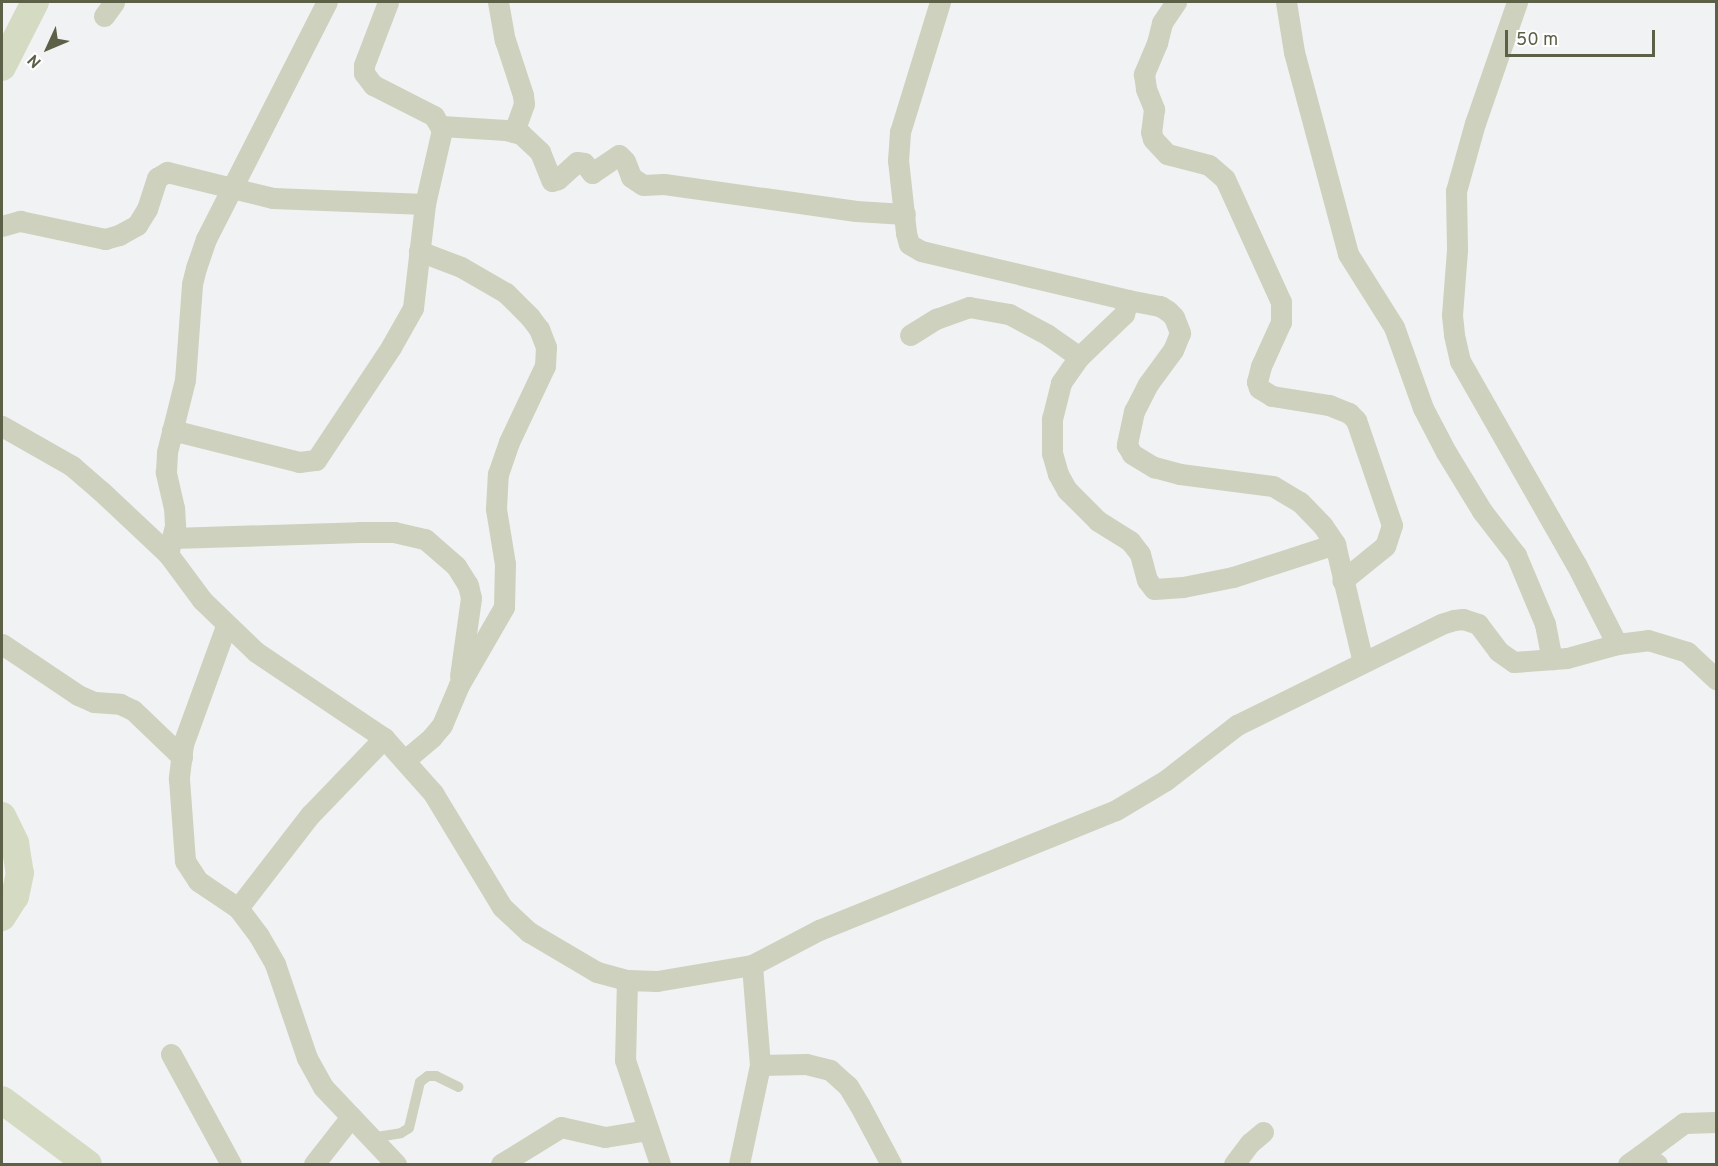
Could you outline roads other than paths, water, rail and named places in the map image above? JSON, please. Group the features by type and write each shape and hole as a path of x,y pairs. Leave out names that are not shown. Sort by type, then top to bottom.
{"street":[{"path":"2,67 35,2"},
{"path":"170,546 174,508 166,472 167,452 189,355 192,284 206,239 327,2"},
{"path":"172,430 299,462 316,460 392,347 413,308 418,289 419,251 425,204 442,130 434,116 373,85 364,73 364,65 388,2"},
{"path":"498,2 506,40 523,94 524,104 514,132"},
{"path":"940,2 900,132 898,160 907,240 921,250 1160,306 1168,310 1174,317 1180,333 1173,350 1148,384 1134,411 1127,445 1132,454 1154,467 1180,474 1273,486 1300,502 1323,526 1335,544 1363,662"},
{"path":"1176,2 1162,23 1157,43 1144,74 1146,88 1154,109 1151,132 1153,139 1167,154 1209,165 1225,179 1281,302 1281,322 1261,366 1257,382 1259,388 1272,396 1329,405 1349,413 1356,420 1392,525 1385,546 1342,581"},
{"path":"1286,2 1294,52 1348,254 1394,327 1423,408 1446,452 1482,511 1516,555 1545,624 1552,659"},
{"path":"1517,2 1475,123 1456,191 1458,250 1452,315 1454,334 1460,361 1576,564 1617,644"},
{"path":"441,126 521,134 540,152 552,181 558,179 577,162 584,163 592,173 619,155 625,161 631,177 643,185 674,185 856,212 905,214"},
{"path":"2,226 20,221 105,239 131,230 137,225 147,209 157,178 167,172 273,198 373,200 425,204"},
{"path":"405,759 432,737 441,725 459,685 504,607 505,564 496,509 498,474 509,442 545,366 546,347 534,323 506,293 461,267 419,251"},
{"path":"1128,300 1124,314 1079,357 1061,383 1052,418 1052,453 1058,474 1078,503 1098,521 1122,534 1137,549 1147,580 1154,589 1183,587 1233,577 1335,544"},
{"path":"910,335 936,319 969,307 1009,314 1048,335 1079,357"},
{"path":"2,426 72,466 136,522 170,546 202,600 226,626 256,652 384,738 405,759 455,825 502,906 529,932 562,954 597,972 627,980 657,981 753,965 819,930 1116,810 1166,780 1237,725 1441,624 1463,619 1478,624 1498,651 1514,662 1552,659 1617,644 1648,640 1677,647 1699,662 1716,679"},
{"path":"170,546 359,532 410,534 425,539 456,566 468,585 471,598 459,685"},
{"path":"226,626 193,712 182,757 180,810 185,861 198,881 238,908 259,936 274,964 307,1058 323,1086 396,1164"},
{"path":"2,644 78,695 94,702 120,704 133,710 182,757"},
{"path":"238,908 310,815 384,738"},
{"path":"2,818 15,843 20,873 15,896 2,917"},
{"path":"739,1164 760,1065 753,965"},
{"path":"627,980 625,1060 660,1164"},
{"path":"171,1054 231,1164"},
{"path":"760,1065 806,1064 830,1070 854,1095 891,1164"},
{"path":"2,1100 88,1164"},
{"path":"314,1164 351,1117"},
{"path":"1642,1161 1684,1124 1716,1122"},
{"path":"501,1164 561,1127 604,1137 648,1130"},
{"path":"1234,1164 1250,1143 1263,1132"}],"lane":[{"path":"371,1138 401,1132 409,1128 420,1082 428,1076 436,1076 459,1087"}]}
